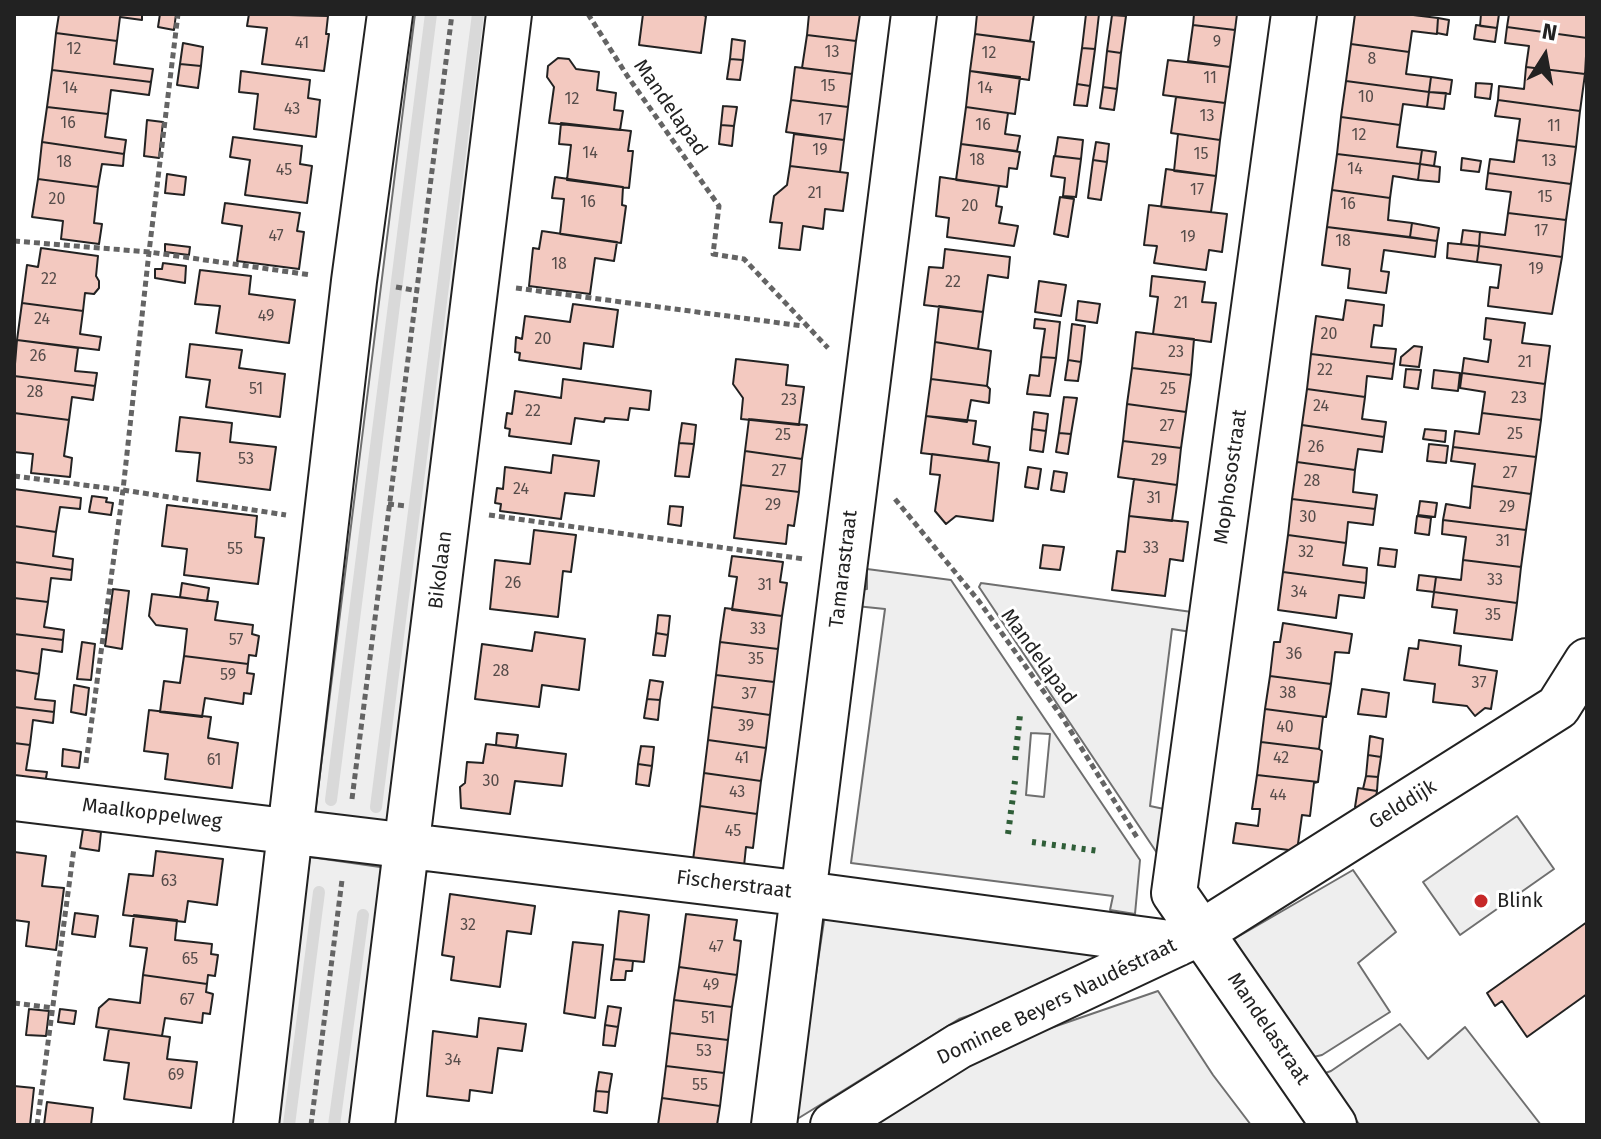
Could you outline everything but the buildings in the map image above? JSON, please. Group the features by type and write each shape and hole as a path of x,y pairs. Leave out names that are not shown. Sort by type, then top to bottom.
{"street":[{"path":"256,1125 354,281 390,14"},
{"name":"Bikolaan","path":"372,1125 509,14"},
{"name":"Tamarastraat","path":"774,1125 914,14"},
{"name":"Mophosostraat","path":"1174,893 1294,14"},
{"name":"Gelddijk","path":"1190,938 1558,707 1587,661"},
{"name":"Maalkoppelweg","path":"14,798 289,831"},
{"name":"Fischerstraat","path":"289,831 1190,938"},
{"path":"1174,893 1190,938"},
{"name":"Dominee Beyers Naudéstraat","path":"833,1125 959,1046 1190,938"},
{"name":"Mandelastraat","path":"1190,938 1334,1125"}],"path":[{"path":"37,1125 123,490 178,14"},
{"path":"311,1125 452,14"},
{"name":"Mandelapad","path":"588,14 628,77 719,206 713,254 744,259 804,326 867,385"},
{"path":"14,241 149,252 354,281"},
{"path":"478,283 804,326"},
{"name":"Mandelapad","path":"858,453 978,600 1062,717 1174,893"},
{"path":"14,476 326,521"},
{"path":"449,509 845,565"},
{"path":"14,1003 53,1008"}],"shaded area":[{"path":"415,14 492,14 390,832 314,822"},
{"path":"867,569 951,580 1140,860 1135,914 1110,910 1113,896 851,863 885,609 856,606 859,590 867,589","holes":["1031,733 1050,734 1044,797 1026,795"]},
{"path":"981,583 1192,612 1191,632 1172,629 1150,806 1178,812 1174,854 1157,853 979,587"},
{"path":"1517,816 1554,869 1460,935 1423,882"},
{"path":"310,857 387,868 353,1125 274,1125"},
{"path":"1353,870 1396,932 1358,963 1390,1012 1322,1055 1305,1059 1234,939"},
{"path":"825,914 1118,954 1116,966 959,1019 794,1121"},
{"path":"1158,991 1213,1075 1251,1125 860,1125 952,1062"},
{"path":"1400,1024 1428,1059 1465,1027 1541,1125 1360,1125 1317,1076 1331,1071"}],"waterway":[{"path":"331,800 431,14"},
{"path":"376,807 478,14"},
{"path":"289,1125 319,892"},
{"path":"334,1125 363,915"}],"hedge":[{"path":"1015,760 1020,715"},
{"path":"1008,834 1015,781"},
{"path":"1032,842 1099,851"}],"place":[{"name":"Blink","path":"1481,901"}]}
